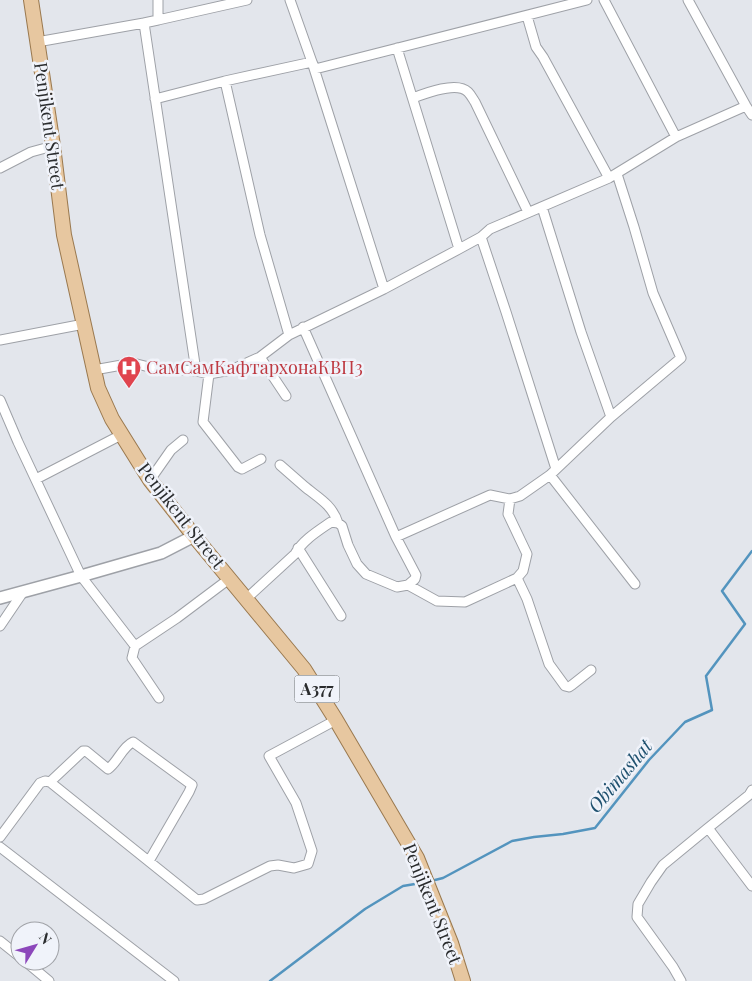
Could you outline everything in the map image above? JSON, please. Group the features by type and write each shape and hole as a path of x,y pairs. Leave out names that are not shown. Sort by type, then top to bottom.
{"main road":[{"name":"Penjikent Street","path":"31,0 64,235 98,388 104,403 121,435 150,480 304,669 336,720 417,858 451,943 463,981"},
{"path":"0,598 161,553 194,536"}],"street":[{"path":"158,0 158,20"},
{"path":"37,42 144,23 247,0"},
{"path":"290,0 312,62 384,289"},
{"path":"312,62 315,69 588,0"},
{"path":"604,0 676,137"},
{"path":"94,370 133,363 153,368 196,371 209,374 231,370 260,357 303,327 384,289 481,237 490,229 613,176 676,137 750,114 688,0"},
{"path":"396,538 490,495 510,499 520,496 553,472 611,417 681,358 653,293 634,228 613,176 536,48 527,16"},
{"path":"144,23 196,371"},
{"path":"397,48 459,249"},
{"path":"155,99 312,62"},
{"path":"225,81 260,234 289,335"},
{"path":"413,98 450,88 461,88 468,91 528,212"},
{"path":"0,168 31,152 53,146"},
{"path":"542,207 581,332 611,417"},
{"path":"481,237 506,312 553,472 635,584"},
{"path":"0,340 84,324"},
{"path":"280,465 326,502 342,526 356,564 366,574 396,587 408,584 414,579 416,575 396,538 303,327"},
{"path":"260,357 286,396"},
{"path":"209,374 203,422 238,467 245,468 261,459"},
{"path":"1,404 81,576 135,646"},
{"path":"36,479 121,435"},
{"path":"150,480 171,450 184,440"},
{"path":"408,584 438,601 465,602 517,578 523,571 526,554 508,514 510,499"},
{"path":"246,599 295,554 298,548 312,535 331,522 338,522"},
{"path":"298,548 341,616"},
{"path":"159,698 132,658 135,646 177,618 228,578"},
{"path":"517,578 527,599 549,664 565,686 569,687 591,670"},
{"path":"0,626 22,592"},
{"path":"0,837 40,783 45,781 50,782 197,900 270,866 278,865 294,868 308,864 312,852 296,803 268,756 336,720"},
{"path":"50,782 84,750 108,768 112,766 128,744 133,742 191,784 192,787 149,862"},
{"path":"681,981 637,917 638,904 663,865 749,795 752,790"},
{"path":"708,828 752,886"},
{"path":"0,847 174,981"},
{"path":"0,941 10,949"},
{"path":"38,971 50,981"}],"waterway":[{"name":"Obimashat","path":"431,881 443,878 512,841 595,828 649,760 685,722 712,710 706,676 745,624 722,591 752,551"},
{"name":"Obimashat","path":"270,981 365,909 403,886 421,883"}],"place":[{"name":"СамСамКафтархонаКВП3","path":"129,389"}]}
